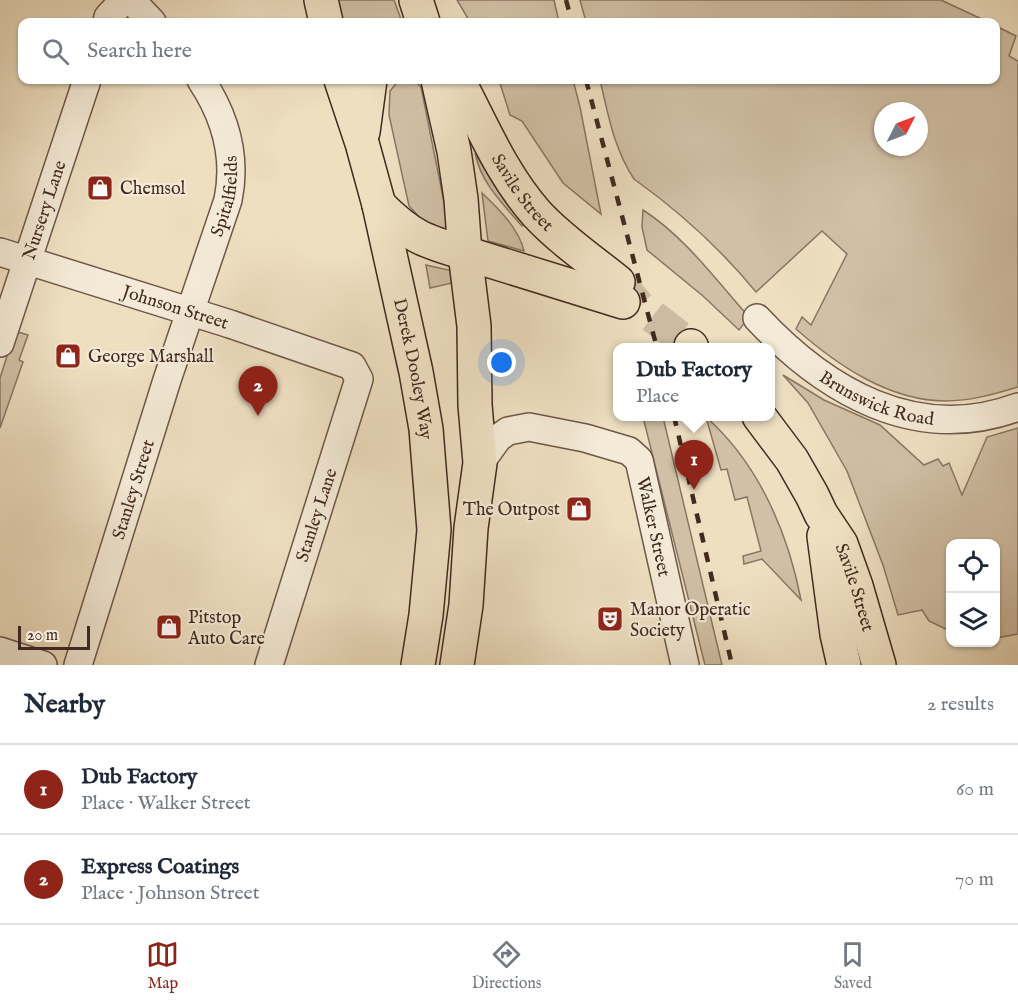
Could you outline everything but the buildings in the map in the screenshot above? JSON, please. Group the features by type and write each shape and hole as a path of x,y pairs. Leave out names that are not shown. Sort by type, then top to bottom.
{"main road":[{"path":"321,0 325,18"},
{"path":"416,0 422,18"},
{"name":"Derek Dooley Way","path":"342,84 379,205 416,372 428,450 434,530 426,615 418,665"},
{"path":"362,143 369,84"},
{"path":"439,84 460,190 474,326 475,405 480,463 471,528 466,605 457,665"},
{"name":"Savile Street","path":"379,205 412,234 439,246 621,292 529,204 506,173 460,84"},
{"name":"Savile Street","path":"762,421 796,467 821,514 841,544 879,665"},
{"name":"Savile Street","path":"821,514 837,634 844,665"}],"street":[{"path":"108,18 124,0"},
{"path":"130,0 148,18"},
{"name":"Nursery Lane","path":"0,343 86,84"},
{"name":"Spitalfields","path":"190,313 224,214 232,181 232,164 226,131 215,103 203,84"},
{"name":"Johnson Street","path":"0,252 230,324 352,366"},
{"name":"Stanley Street","path":"78,665 190,313"},
{"name":"Brunswick Road","path":"757,318 787,349 831,381 858,398 896,412 926,419 955,420 984,418 1018,407"},
{"name":"Stanley Lane","path":"269,665 359,379 352,366"},
{"name":"Walker Street","path":"480,463 498,438 508,431 529,427 629,451 639,460 685,665"},
{"path":"0,651 43,665"}],"shaded area":[{"path":"337,0 394,0 401,18 341,18"},
{"path":"457,0 554,0 558,18 468,18"},
{"path":"580,0 941,0 979,18 585,18"},
{"path":"1000,28 1016,36 1009,56 1018,61 1018,387 991,395 955,401 925,399 884,388 846,368 796,329 802,317 811,325 847,254 822,231 756,292 699,231 634,179 621,156 601,84 1000,84"},
{"path":"396,84 418,84 421,87 450,232 425,223 409,206 389,115 390,91"},
{"path":"500,84 574,84 601,214 563,183 522,121 510,115"},
{"path":"475,153 498,191 524,223 522,226 487,183"},
{"path":"482,193 513,227 524,251 488,241"},
{"path":"643,210 686,246 749,317 739,330 703,296 647,250 642,227"},
{"path":"426,265 453,271 452,283 430,288"},
{"path":"15,331 28,335 19,360 23,362 0,428 0,378"},
{"path":"783,375 824,400 880,425 924,465 938,459 943,466 949,463 962,495 987,437 1018,428 1018,634 1000,637 1000,539 946,539 946,629 929,621 922,610 898,615 883,565 847,471 808,403"},
{"path":"644,421 664,421 722,665 705,665"},
{"path":"707,421 710,421 724,435 741,455 768,500 788,549 801,600 762,559 744,564 743,556 761,551 747,497 735,500 727,469 721,470"}],"tunnel":[{"path":"618,282 639,306 687,343"}],"railway":[{"path":"566,0 571,18"},
{"path":"587,84 656,343"},
{"path":"675,421 732,665"}],"place":[{"name":"Chemsol","path":"100,188"},
{"name":"George Marshall","path":"68,356"},
{"name":"Express Coatings","path":"258,416"},
{"name":"Dub Factory","path":"694,490"},
{"name":"The Outpost","path":"579,509"},
{"name":"Manor Operatic Society","path":"610,619"},
{"name":"Pitstop Auto Care","path":"169,627"}]}
